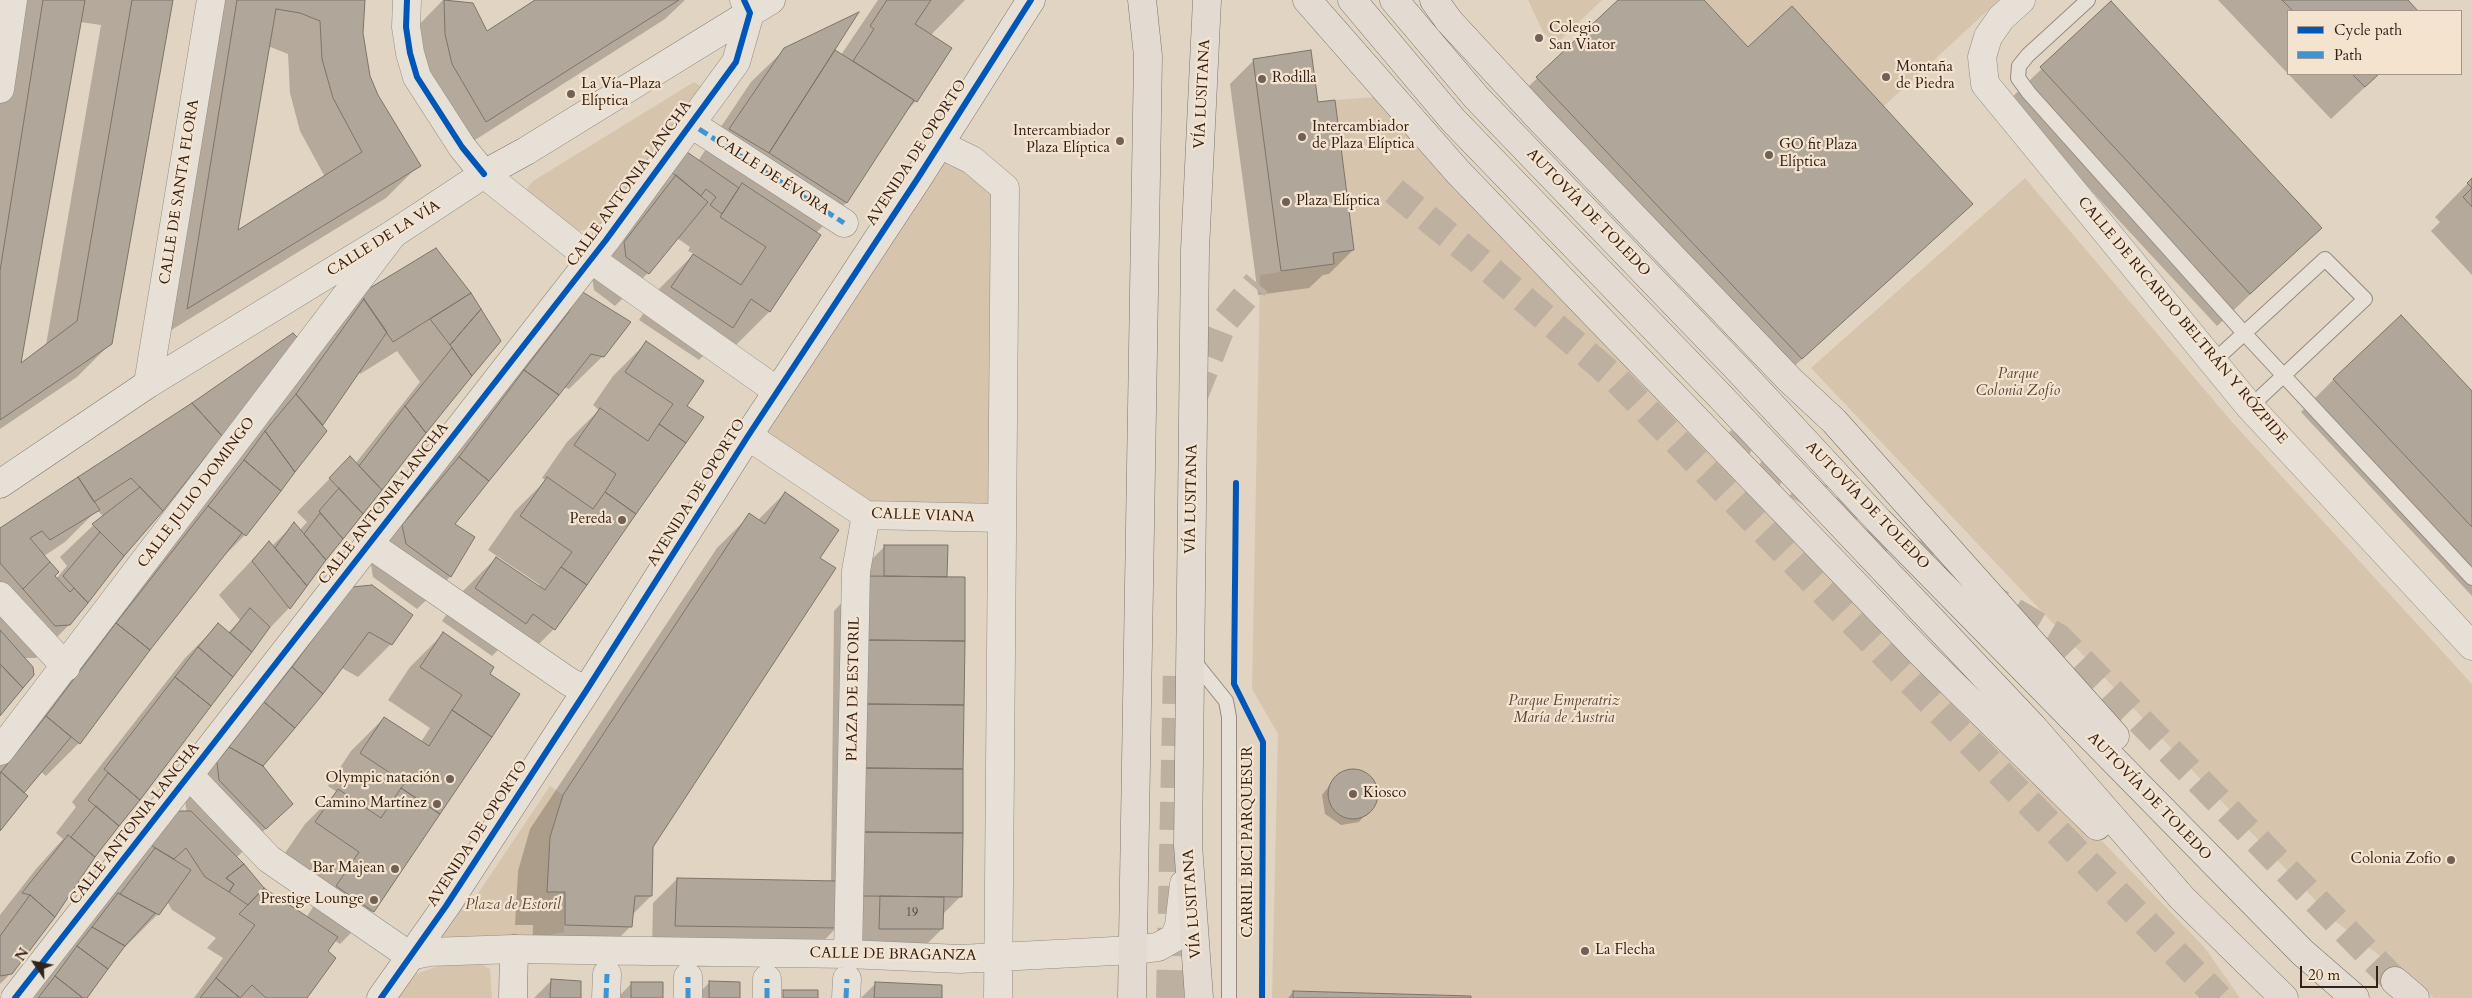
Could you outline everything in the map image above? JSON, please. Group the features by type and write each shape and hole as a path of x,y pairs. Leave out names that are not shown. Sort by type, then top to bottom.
{"main road":[{"path":"1132,998 1143,465 1148,56 1142,0"},
{"name":"VÍA LUSITANA","path":"1199,998 1188,844 1192,658 1191,508 1195,250 1207,0"},
{"path":"1308,0 1458,172 1923,655 2124,852 2182,898"},
{"name":"AUTOVÍA DE TOLEDO","path":"1352,0 1453,120 1718,394 2032,726 2182,898 2284,998"},
{"name":"AUTOVÍA DE TOLEDO","path":"1394,0 1476,97 1735,366 1880,520 2248,898 2302,952 2355,998"},
{"path":"1434,0 1449,21 1539,118 1790,380 1834,422 2202,834 2248,898"}],"street":[{"path":"0,89 13,0"},
{"name":"CALLE DE SANTA FLORA","path":"148,384 211,0"},
{"path":"407,0 406,27 410,53 417,77 462,147 484,174 591,259 777,391"},
{"name":"AVENIDA DE OPORTO","path":"381,998 446,906 586,691 748,436 939,144 1030,0"},
{"name":"CALLE DE RICARDO BELTRÁN Y RÓZPIDE","path":"2021,0 2000,18 1988,37 1982,57 1985,84 2250,407 2472,646"},
{"name":"CALLE DE LA VÍA","path":"0,484 148,384 393,234 484,174 526,151 755,4"},
{"name":"CALLE ANTONIA LANCHA","path":"16,998 591,259 736,62 755,4"},
{"name":"CALLE DE ÉVORA","path":"699,129 844,223"},
{"path":"939,144 972,160 1005,188 998,998"},
{"name":"CALLE JULIO DOMINGO","path":"0,751 66,667 393,234"},
{"name":"CALLE VIANA","path":"748,436 866,515 1001,518"},
{"name":"PLAZA DE ESTORIL","path":"847,977 856,571 866,515"},
{"path":"369,544 568,681 586,691"},
{"path":"0,596 66,667"},
{"path":"189,775 269,859 410,956 429,952 514,949 513,998"},
{"name":"CALLE DE BRAGANZA","path":"514,949 847,977 960,959 1158,947 1174,938 1182,907 1188,844"}],"lane":[{"path":"2088,0 2028,55 2019,66 2018,78 2029,93 2244,333 2472,578"},
{"path":"2214,361 2325,258 2365,300 2250,407"},
{"path":"1192,658 1226,701 1229,717 1229,998"}],"green space":[{"path":"1528,0 1602,0 1556,44 1543,32"},
{"name":"Montaña de Piedra","path":"1704,0 1999,0 1883,107 1748,47"},
{"path":"694,82 702,87 602,224 594,229 578,231 527,193 528,187 533,181"},
{"name":"Parque Emperatriz María de Austria","path":"1376,97 2205,948 2240,998 1272,998 1278,734 1252,689 1260,275 1334,264 1333,253 1354,250 1335,100"},
{"path":"939,144 1005,188 1001,518 866,515 748,436"},
{"name":"Parque Colonia Zofío","path":"2025,178 2232,422 2472,684 2472,998 2434,998 2335,921 1811,368"},
{"name":"Plaza de Estoril","path":"550,786 563,795 550,837 547,892 565,892 564,932 511,944 437,941 467,893 475,898"},
{"path":"450,962 477,962 490,969 492,998 398,998 416,974"}],"building":[{"path":"43,0 85,0 21,363 77,321 132,0 173,0 112,344 0,420 0,271"},
{"path":"237,0 365,0 363,33 370,76 378,95 421,166 187,309","holes":["276,9 300,13 320,21 322,59 333,98 362,152 238,230"]},
{"path":"444,0 473,3 487,31 535,0 679,0 486,122 452,64 445,34"},
{"path":"887,0 931,0 915,24 952,48 917,102 853,61 874,29 870,26"},
{"name":"GO fit Plaza Elíptica","path":"1618,0 1704,0 1748,47 1792,6 1973,204 1802,359 1536,77"},
{"path":"2282,0 2408,0 2417,10 2292,10"},
{"path":"2111,1 2322,228 2250,294 2040,67"},
{"path":"859,12 769,153 729,129 784,48"},
{"path":"835,50 914,100 847,203 769,153"},
{"name":"Intercambiador de Plaza Elíptica","path":"1311,50 1318,102 1335,100 1354,250 1333,253 1334,264 1281,271 1253,59"},
{"path":"2353,75 2378,75 2365,87"},
{"path":"687,152 739,188 722,214 710,205 716,197 706,189 701,196 670,171"},
{"path":"676,175 708,202 649,274 626,257 624,242"},
{"path":"2472,178 2472,188 2467,183"},
{"path":"742,183 821,235 770,312 751,299 733,328 671,287 693,254 741,285 766,247 720,217"},
{"path":"2472,188 2472,207 2463,197"},
{"path":"436,248 471,293 393,342 360,294"},
{"path":"581,291 631,322 604,357 591,354 559,395 524,370 568,313"},
{"path":"471,293 481,309 450,345 430,319"},
{"path":"364,299 387,332 323,425 296,394"},
{"path":"481,309 501,341 472,376 450,345"},
{"path":"2401,315 2472,391 2472,527 2333,379"},
{"path":"293,333 300,340 222,436 192,403"},
{"path":"646,341 704,381 687,406 704,417 686,443 659,424 673,404 625,372"},
{"path":"452,348 472,376 426,433 405,406"},
{"path":"524,370 559,395 489,481 459,457"},
{"path":"296,394 327,431 295,472 265,431"},
{"path":"192,403 222,436 163,511 131,478 94,502 78,477"},
{"path":"405,406 426,433 382,490 359,466"},
{"path":"600,408 648,441 659,424 686,443 636,514 605,492 616,474 574,445"},
{"path":"265,431 295,472 281,491 244,460"},
{"path":"350,456 382,490 363,514 329,478"},
{"path":"459,457 489,481 455,524 475,537 451,577 406,544 402,525"},
{"path":"244,460 281,491 246,536 208,506"},
{"path":"78,477 100,510 50,540 42,531 30,538 50,562 23,589 0,563 0,528"},
{"path":"547,477 593,509 605,492 636,514 587,585 561,567 572,552 520,516"},
{"path":"140,487 163,511 124,556 92,524"},
{"path":"339,488 363,514 343,539 319,511"},
{"path":"785,492 839,530 820,558 836,568 653,847 652,896 635,896 632,927 565,925 565,892 547,892 550,837 563,795 749,513 765,524"},
{"path":"208,506 242,533 150,650 116,623"},
{"path":"320,513 343,539 326,560 304,534"},
{"path":"294,522 326,560 307,586 275,548"},
{"path":"100,532 124,556 88,603 63,576"},
{"path":"269,541 307,586 290,609 252,561"},
{"path":"884,545 948,545 947,577 884,576"},
{"path":"496,557 545,590 561,567 587,585 555,630 533,614 526,624 475,588"},
{"path":"50,562 59,572 55,576 70,592 74,588 88,603 70,625 55,626 23,589"},
{"path":"866,576 965,577 965,641 865,640"},
{"path":"372,585 413,615 392,645 369,632 323,694 292,667 352,587"},
{"path":"250,608 270,627 252,652 230,633"},
{"path":"116,623 150,650 80,744 46,716"},
{"path":"218,623 252,652 233,677 198,647"},
{"path":"0,630 33,667 34,675 23,688 0,664"},
{"path":"443,632 494,667 490,674 520,694 492,737 452,710 462,695 420,667"},
{"path":"865,640 965,641 964,705 865,704"},
{"path":"198,647 233,677 211,706 175,677"},
{"path":"0,664 23,688 0,716"},
{"path":"292,667 323,694 295,728 264,702"},
{"path":"175,677 211,706 140,800 104,769"},
{"path":"264,702 295,728 263,766 229,747"},
{"path":"865,704 964,705 963,769 864,768"},
{"path":"452,710 492,737 440,814 401,788 405,783 360,753 384,717 429,746"},
{"path":"46,716 71,737 24,793 1,772"},
{"path":"229,747 263,766 293,804 266,829 219,780 217,762"},
{"path":"864,768 963,769 963,833 863,832"},
{"name":"Kiosco","path":"1353,769 1363,771 1371,776 1376,784 1378,794 1376,804 1371,812 1363,817 1353,819 1343,817 1335,812 1330,804 1328,794 1330,784 1335,776 1343,771"},
{"path":"1,772 28,796 0,831 0,774"},
{"path":"108,773 140,800 119,826 88,800"},
{"path":"401,788 440,814 374,912 336,886 359,852 315,822 338,789 381,818"},
{"path":"96,806 119,826 95,857 71,837"},
{"path":"175,811 191,811 244,864 226,878 234,884 229,892 205,877 186,848 174,859 149,844"},
{"path":"863,832 963,833 962,897 863,896"},
{"path":"68,835 95,857 55,917 30,895 22,893"},
{"path":"155,848 191,870 159,915 120,894"},
{"path":"244,864 264,888 248,905 229,892 234,884 226,878"},
{"path":"677,878 839,881 838,928 675,926"},
{"path":"264,888 338,937 328,951 336,958 307,998 266,998 252,985 240,998 216,978 255,925 239,914"},
{"path":"118,893 155,913 125,946 92,927"},
{"path":"30,895 55,917 12,974 0,976 0,936"},
{"path":"880,896 944,897 943,929 879,929"},
{"path":"92,927 125,946 108,969 77,946"},
{"path":"77,946 108,969 87,998 83,998 55,976"},
{"path":"55,976 83,998 38,998"},
{"path":"216,978 240,998 200,998"},
{"path":"551,979 581,981 581,998 550,998"},
{"path":"709,981 740,982 740,998 709,998"},
{"path":"631,982 663,982 663,998 631,998"},
{"path":"875,982 942,985 942,998 874,998"},
{"path":"783,990 818,990 818,998 783,998"},
{"path":"1293,991 1471,996 1471,998 1293,998"}],"tunnel":[{"path":"1394,191 1480,261 1618,381 2219,998"},
{"path":"1194,396 1223,323 1257,283"},
{"path":"1724,442 2059,638 2395,981"},
{"path":"1170,998 1177,667"}],"marked path":[{"path":"699,129 844,223"},
{"path":"606,998 607,974"},
{"path":"688,977 688,998"},
{"path":"767,979 767,998"},
{"path":"846,998 847,979"}],"cycle path":[{"path":"407,0 406,27 410,53 417,77 462,147 484,174"},
{"path":"15,998 606,240 736,62 750,13 744,0"},
{"path":"381,998 446,906 586,691 748,436 918,178 1031,0"},
{"name":"CARRIL BICI PARQUESUR","path":"1236,483 1234,684 1263,742 1262,998"}],"place":[{"name":"Colegio San Viator","path":"1539,38"},
{"name":"Montaña de Piedra","path":"1886,77"},
{"name":"Rodilla","path":"1262,79"},
{"name":"La Vía-Plaza Elíptica","path":"571,94"},
{"name":"Intercambiador de Plaza Elíptica","path":"1302,137"},
{"name":"Intercambiador Plaza Elíptica","path":"1120,141"},
{"name":"GO fit Plaza Elíptica","path":"1769,155"},
{"name":"Plaza Elíptica","path":"1286,202"},
{"name":"Pereda","path":"622,520"},
{"name":"Olympic natación","path":"450,779"},
{"name":"Kiosco","path":"1353,794"},
{"name":"Camino Martínez","path":"437,804"},
{"name":"Colonia Zofío","path":"2451,860"},
{"name":"Bar Majean","path":"395,869"},
{"name":"Prestige Lounge","path":"374,900"},
{"name":"La Flecha","path":"1585,951"}]}
